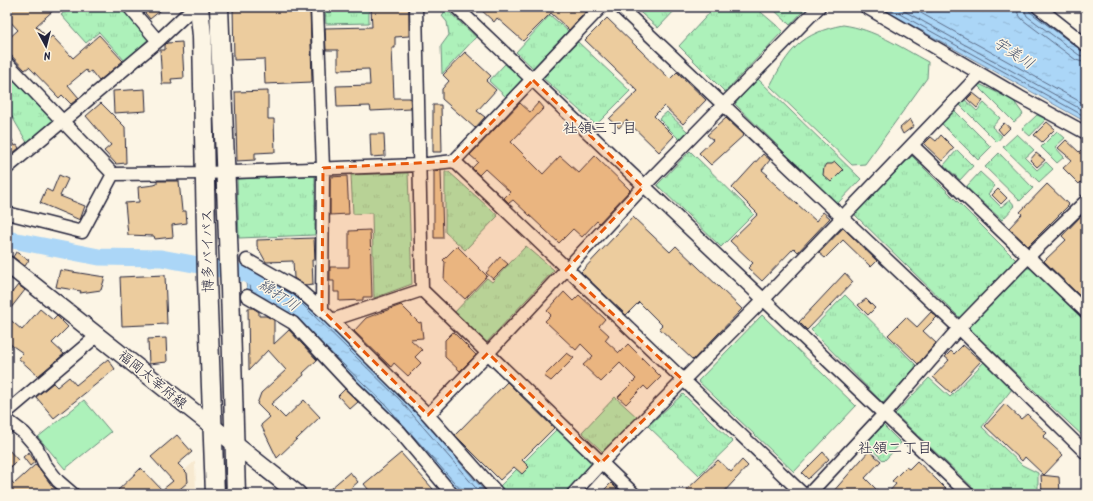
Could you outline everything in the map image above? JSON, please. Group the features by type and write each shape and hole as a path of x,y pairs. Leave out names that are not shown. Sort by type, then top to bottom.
{"highway":[{"name":"博多バイパス","path":"199,7 202,36 211,427 215,494"},
{"name":"博多バイパス","path":"219,7 236,494"}],"main road":[{"name":"福岡太宰府線","path":"7,264 98,334 211,427 298,494"}],"street":[{"path":"129,7 158,41"},
{"path":"7,168 64,122 158,41 194,7"},
{"path":"317,7 323,168 322,310"},
{"path":"416,7 418,165 422,290 634,494"},
{"path":"456,7 643,187 764,299 968,494"},
{"path":"7,63 113,174 205,173 418,165 454,161 533,80 601,7"},
{"path":"620,7 724,104 841,218 959,328 1086,453"},
{"path":"428,415 488,354 643,187 819,7"},
{"path":"866,7 980,74 1086,133"},
{"path":"1038,7 1086,45"},
{"path":"573,494 601,463 764,299 980,74"},
{"path":"912,145 1086,312"},
{"path":"454,161 566,270 803,494"},
{"path":"7,213 82,232 113,174"},
{"path":"809,494 884,414 959,328 1028,256 1086,201"},
{"path":"247,260 298,289 322,310 428,415 498,494"},
{"path":"332,320 422,290"},
{"path":"247,296 293,323 352,386 400,432 452,494"},
{"path":"7,412 98,334"},
{"path":"7,420 24,433 37,448 44,463 58,481 73,494"}],"highlighted area":[{"path":"533,80 643,187 566,270 683,380 601,463 488,353 428,415 322,310 323,168 454,161"}],"shaded area":[{"path":"195,461 196,494 157,494"}],"green space":[{"path":"70,7 101,7 105,11 110,7 125,7 151,37 125,61 99,32 86,43 61,15"},
{"path":"325,7 369,7 369,23 326,24"},
{"path":"634,7 678,7 658,28"},
{"path":"715,7 755,7 783,31 725,92 679,46"},
{"path":"774,7 807,7 790,25 773,9"},
{"path":"446,9 476,37 442,74 441,46 449,35 447,22 442,16"},
{"path":"550,15 568,31 533,68 516,52"},
{"path":"843,25 865,30 928,62 927,78 865,164 852,165 770,86 790,53 806,38 829,28"},
{"path":"578,42 630,91 596,125 543,78"},
{"path":"505,64 524,80 506,97 489,81"},
{"path":"7,73 55,123 29,146 7,108"},
{"path":"757,78 861,179 837,204 735,104"},
{"path":"979,84 1013,100 1023,114 1014,122 978,86"},
{"path":"964,99 977,111 984,103 1000,118 992,127 1002,136 997,142 959,104"},
{"path":"953,109 991,147 978,160 940,122"},
{"path":"667,112 688,132 680,140 659,119"},
{"path":"1037,115 1046,119 1030,136 1022,129"},
{"path":"1057,131 1065,138 1055,147 1064,157 1057,163 1041,147"},
{"path":"1017,134 1034,150 1025,158 1037,170 1046,162 1053,169 1039,182 1003,147"},
{"path":"957,150 973,166 960,180 944,165"},
{"path":"690,151 754,214 721,247 657,185"},
{"path":"999,153 1033,188 1020,201 985,167"},
{"path":"912,156 1017,261 960,318 853,213"},
{"path":"445,172 449,172 498,216 465,250 445,232"},
{"path":"980,172 995,186 988,194 1001,207 1010,200 1015,206 1002,220 966,187"},
{"path":"408,173 412,284 374,298 372,213 353,214 351,175"},
{"path":"315,176 315,235 239,238 237,179"},
{"path":"526,246 554,270 486,343 453,314 487,278 492,282"},
{"path":"1026,268 1031,268 1086,322 1086,439 968,328"},
{"path":"845,295 917,366 883,403 811,330"},
{"path":"762,315 856,406 794,472 698,381"},
{"path":"984,362 1012,389 982,427 1022,465 1038,473 1038,494 980,494 895,414 929,378 950,397"},
{"path":"683,394 733,442 699,475 648,426"},
{"path":"615,397 638,418 604,453 582,432"},
{"path":"84,400 111,432 65,469 38,437"},
{"path":"883,425 901,443 884,461 865,443"},
{"path":"558,428 595,463 565,494 505,494 498,488"}],"water":[{"name":"宇美川","path":"879,7 1030,7 1086,49 1086,122"},
{"path":"243,268 303,300 403,397 487,494 459,494 382,406 338,366 248,294"}],"building":[{"path":"7,7 57,7 36,26 49,39 52,36 73,58 99,35 123,61 99,81 91,71 88,73 86,70 68,85 79,98 71,104 62,95 59,98 29,67 25,70 7,51 7,40 18,30 7,18"},
{"path":"140,7 165,7 150,19"},
{"path":"233,7 310,7 312,82 265,84 264,59 234,60"},
{"path":"371,7 409,7 409,36 395,37 395,48 392,48 394,98 410,98 411,109 371,111 370,106 337,107 336,86 370,85 369,69 338,70 338,50 326,50 325,28 372,27"},
{"path":"478,7 590,7 569,30 551,13 523,41 497,18 494,22"},
{"path":"607,18 670,79 677,72 706,100 683,124 664,106 654,116 674,136 659,152 626,120 619,128 609,119 638,91 585,40"},
{"path":"182,42 184,78 171,79 172,84 162,84 160,50 165,50 165,45 167,43"},
{"path":"465,52 491,76 486,81 496,90 477,111 485,117 475,128 442,99 442,89 449,81 443,75"},
{"path":"145,89 146,111 114,113 113,91"},
{"path":"268,91 268,119 274,119 275,152 255,153 255,160 237,161 235,92"},
{"path":"973,93 983,101 977,108 967,99"},
{"path":"539,102 544,108 511,142 543,174 560,156 579,173 595,156 630,190 599,223 597,221 582,237 573,229 559,243 513,200 509,203 504,198 510,192 485,169 479,175 472,168 478,162 470,155 520,103 530,112"},
{"path":"101,103 125,127 126,163 116,164 104,151 111,145 86,116"},
{"path":"433,105 441,105 442,152 433,152"},
{"path":"726,118 744,135 711,165 699,153 713,140 707,135"},
{"path":"910,119 914,126 903,134 900,128"},
{"path":"1047,122 1055,129 1042,142 1034,135"},
{"path":"1004,123 1010,128 1003,135 998,129"},
{"path":"7,129 15,146 17,145 19,148 7,158"},
{"path":"370,134 384,134 385,156 371,157"},
{"path":"941,135 954,148 942,161 924,144 931,137 936,141"},
{"path":"1066,140 1079,152 1086,145 1086,177 1079,184 1063,168 1072,160 1058,148"},
{"path":"1036,153 1045,160 1037,167 1030,160"},
{"path":"763,154 770,160 762,170 768,175 766,176 816,221 823,212 830,218 798,252 794,248 762,281 748,268 753,263 730,241 758,214 732,188"},
{"path":"835,162 843,170 831,182 823,175 824,167 826,164 832,164"},
{"path":"441,170 443,238 434,238 434,171"},
{"path":"59,175 68,179 60,196 85,206 80,220 40,203 46,189 52,192"},
{"path":"347,176 349,214 330,215 330,177"},
{"path":"157,181 179,181 182,211 186,211 187,223 172,225 173,237 155,239 154,236 128,235 125,203 139,202 138,187 154,185 157,184"},
{"path":"1047,184 1069,205 1028,246 1009,228 1022,214 1020,212"},
{"path":"998,189 1007,198 1001,204 992,195"},
{"path":"1081,216 1086,220 1086,302 1044,261 1066,240 1062,236"},
{"path":"633,217 670,252 676,246 742,309 693,360 659,328 662,325 639,302 626,315 581,272"},
{"path":"843,228 877,261 871,267 843,240 825,258 819,253"},
{"path":"370,230 372,297 363,297 363,300 339,301 339,292 334,292 334,281 330,281 330,267 349,267 349,231"},
{"path":"314,238 315,260 312,260 313,285 305,286 294,278 293,261 266,262 257,246 257,240"},
{"path":"457,246 487,276 465,299 444,280 445,262 443,260"},
{"path":"16,252 29,260 25,266 13,257"},
{"path":"500,257 508,264 493,279 486,273"},
{"path":"60,270 105,277 101,290 80,293 81,291 56,287"},
{"path":"845,273 853,282 807,330 799,322"},
{"path":"165,275 167,324 122,326 120,277"},
{"path":"18,285 25,290 7,313 7,299"},
{"path":"564,292 573,301 579,295 605,319 599,326 609,335 605,340 619,353 628,344 661,377 648,390 644,386 626,404 618,397 636,379 620,363 601,382 583,365 593,356 581,344 576,350 545,321 551,315 547,311"},
{"path":"866,299 875,308 868,315 858,305"},
{"path":"401,305 419,323 421,322 423,338 410,339 422,350 415,357 421,363 408,376 394,363 391,367 354,331 366,318"},
{"path":"248,308 253,308 259,312 259,316 266,316 274,320 274,344 289,330 317,360 303,373 304,375 271,404 285,418 304,400 320,417 277,458 261,425 270,417 257,404 261,393 286,370 268,350 249,370"},
{"path":"40,309 53,320 57,316 68,327 52,343 64,354 38,376 18,358 23,353 7,342 7,317 22,330"},
{"path":"931,312 937,317 923,331 936,343 918,364 888,335 906,317 917,327"},
{"path":"453,332 476,355 460,371 445,357 445,340"},
{"path":"166,338 167,362 149,364 148,339"},
{"path":"963,345 981,361 951,393 933,377 949,360 945,357 951,351 954,354"},
{"path":"567,353 574,358 551,381 544,376"},
{"path":"108,359 115,369 54,418 36,397 53,383 57,387 69,377 76,385"},
{"path":"507,382 554,428 522,460 529,467 522,474 514,467 500,480 455,435"},
{"path":"345,389 358,402 350,409 338,396"},
{"path":"1005,404 1021,419 1027,414 1047,433 1043,437 1063,455 1044,475 1025,457 1022,461 985,426"},
{"path":"177,435 192,452 178,464 187,473 188,482 174,494 114,494 141,468 162,490 173,481 151,457"},
{"path":"7,448 18,460 7,471"},
{"path":"869,451 881,461 865,478 881,494 831,494"},
{"path":"29,452 35,462 30,466 23,457"},
{"path":"823,452 829,459 808,479 802,473"},
{"path":"401,453 433,489 428,494 372,494 364,484"},
{"path":"718,460 731,472 742,460 748,466 722,494 682,494"},
{"path":"917,461 951,494 887,494 896,484 892,481 906,467 909,469"},
{"path":"36,464 52,486 62,494 7,494 7,476 14,484"},
{"path":"350,472 358,482 344,494 324,494"},
{"path":"1041,475 1059,477 1060,494 1042,494"},
{"path":"611,483 622,494 600,494"}],"waterway":[{"name":"綿打川","path":"7,239 99,257 161,258 247,274 265,284"}],"district":[{"name":"社領三丁目","path":"600,128"},
{"name":"社領二丁目","path":"895,448"}]}
